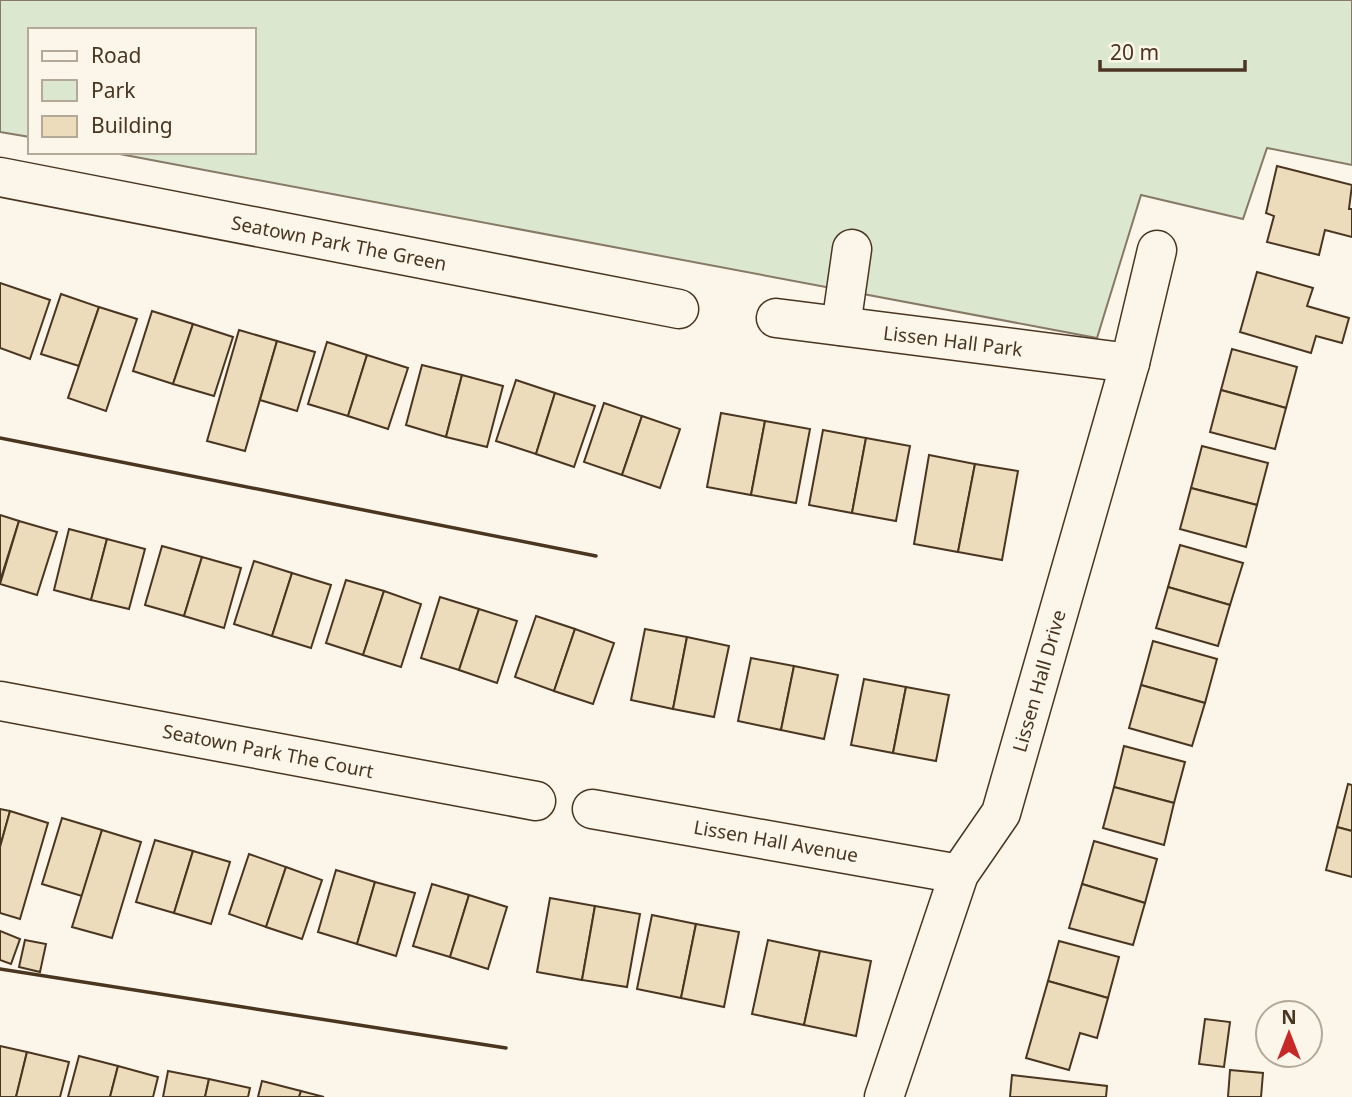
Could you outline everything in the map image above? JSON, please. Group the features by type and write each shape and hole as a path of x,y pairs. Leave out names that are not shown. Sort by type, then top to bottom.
{"street":[{"name":"Seatown Park The Green","path":"0,177 679,309"},
{"path":"841,326 852,249"},
{"name":"Lissen Hall Drive","path":"884,1097 959,874 1001,813 1130,363 1157,250"},
{"name":"Lissen Hall Park","path":"776,318 1130,363"},
{"name":"Seatown Park The Court","path":"0,701 536,801"},
{"name":"Lissen Hall Avenue","path":"592,809 959,874"}],"green space":[{"path":"0,0 1352,0 1352,165 1267,148 1243,219 1141,195 1097,338 120,154 256,154 256,28 28,28 28,137 0,132"}],"building":[{"path":"1277,166 1352,185 1349,209 1352,209 1352,237 1325,230 1319,255 1267,242 1274,216 1266,213"},
{"path":"1257,272 1313,288 1307,306 1349,318 1342,343 1316,336 1311,353 1240,332"},
{"path":"0,283 50,300 30,359 0,348"},
{"path":"61,294 99,307 79,366 41,354"},
{"path":"99,307 137,319 106,411 68,398"},
{"path":"152,311 193,324 173,384 133,371"},
{"path":"193,324 233,337 214,396 173,384"},
{"path":"239,330 277,341 245,451 207,441"},
{"path":"277,341 315,352 297,411 260,400"},
{"path":"327,342 367,355 348,416 308,404"},
{"path":"1232,349 1297,367 1286,408 1221,390"},
{"path":"367,355 408,368 388,429 348,416"},
{"path":"422,365 462,375 446,437 406,425"},
{"path":"462,375 503,386 487,447 446,437"},
{"path":"516,380 555,393 536,454 496,441"},
{"path":"1221,390 1286,408 1275,449 1210,432"},
{"path":"555,393 595,406 574,467 536,454"},
{"path":"604,403 642,416 622,475 584,462"},
{"path":"721,413 765,421 751,495 707,487"},
{"path":"642,416 680,429 660,488 622,475"},
{"path":"765,421 810,429 796,503 751,495"},
{"path":"823,430 866,438 852,513 809,505"},
{"path":"866,438 910,446 896,521 852,513"},
{"path":"1202,446 1268,463 1257,505 1191,488"},
{"path":"929,455 975,464 958,552 914,544"},
{"path":"975,464 1018,471 1002,560 958,552"},
{"path":"1191,488 1257,505 1246,547 1180,529"},
{"path":"0,515 19,521 0,581"},
{"path":"19,521 57,532 37,595 0,584"},
{"path":"69,529 107,539 91,600 54,590"},
{"path":"107,539 145,549 129,609 91,600"},
{"path":"1180,545 1243,563 1230,605 1168,587"},
{"path":"162,546 202,557 184,616 145,605"},
{"path":"202,557 241,568 224,628 184,616"},
{"path":"254,561 292,573 272,636 234,624"},
{"path":"292,573 331,585 311,648 272,636"},
{"path":"346,580 384,591 363,655 326,643"},
{"path":"1168,587 1230,605 1218,646 1156,628"},
{"path":"384,591 421,604 401,667 363,655"},
{"path":"440,597 479,609 459,670 421,658"},
{"path":"479,609 517,621 497,683 459,670"},
{"path":"536,616 575,629 554,691 515,677"},
{"path":"575,629 614,643 593,704 554,691"},
{"path":"645,629 687,637 673,709 631,700"},
{"path":"687,637 729,646 714,717 673,709"},
{"path":"1153,641 1217,659 1205,703 1141,685"},
{"path":"751,658 794,666 781,730 738,721"},
{"path":"794,666 838,675 824,739 781,730"},
{"path":"864,679 906,687 893,753 851,745"},
{"path":"1141,685 1205,703 1192,746 1129,728"},
{"path":"906,687 949,695 936,761 893,753"},
{"path":"1124,746 1185,762 1174,803 1114,787"},
{"path":"1348,784 1352,785 1352,831 1337,827"},
{"path":"1114,787 1174,803 1164,845 1103,828"},
{"path":"0,809 10,811 0,847"},
{"path":"10,811 48,823 20,919 0,913 0,847"},
{"path":"62,818 102,830 82,896 42,884"},
{"path":"1337,827 1352,831 1352,877 1326,870"},
{"path":"102,830 141,842 112,938 72,927"},
{"path":"155,840 193,851 174,913 136,902"},
{"path":"1094,841 1157,859 1145,903 1082,884"},
{"path":"193,851 230,862 211,924 174,913"},
{"path":"249,854 286,867 266,927 229,914"},
{"path":"286,867 322,880 302,939 266,927"},
{"path":"336,870 375,882 357,944 318,932"},
{"path":"375,882 415,893 396,956 357,944"},
{"path":"432,884 469,895 450,957 413,946"},
{"path":"1082,884 1145,903 1133,945 1069,928"},
{"path":"469,895 507,907 488,969 450,957"},
{"path":"550,898 595,906 582,980 537,972"},
{"path":"595,906 640,914 627,987 582,980"},
{"path":"652,915 696,924 681,998 637,989"},
{"path":"696,924 739,932 724,1007 681,998"},
{"path":"0,931 20,939 11,964 0,960"},
{"path":"25,940 46,944 40,972 19,967"},
{"path":"768,940 820,951 804,1025 752,1014"},
{"path":"1059,941 1119,957 1108,998 1048,981"},
{"path":"820,951 871,961 856,1036 804,1025"},
{"path":"1048,981 1108,998 1097,1038 1080,1033 1069,1070 1026,1058"},
{"path":"1205,1019 1230,1022 1224,1067 1199,1064"},
{"path":"0,1046 27,1052 16,1097 0,1097"},
{"path":"27,1052 69,1062 60,1097 16,1097"},
{"path":"79,1056 118,1066 110,1097 68,1097"},
{"path":"118,1066 158,1077 153,1097 110,1097"},
{"path":"1230,1070 1263,1073 1261,1097 1228,1097"},
{"path":"168,1071 209,1079 205,1097 163,1097"},
{"path":"1012,1075 1107,1086 1106,1097 1010,1097"},
{"path":"209,1079 250,1088 248,1097 205,1097"},
{"path":"262,1081 301,1091 299,1097 258,1097"},
{"path":"301,1091 324,1097 299,1097"}],"wall":[{"path":"0,438 596,556"},
{"path":"0,969 506,1048"}]}
